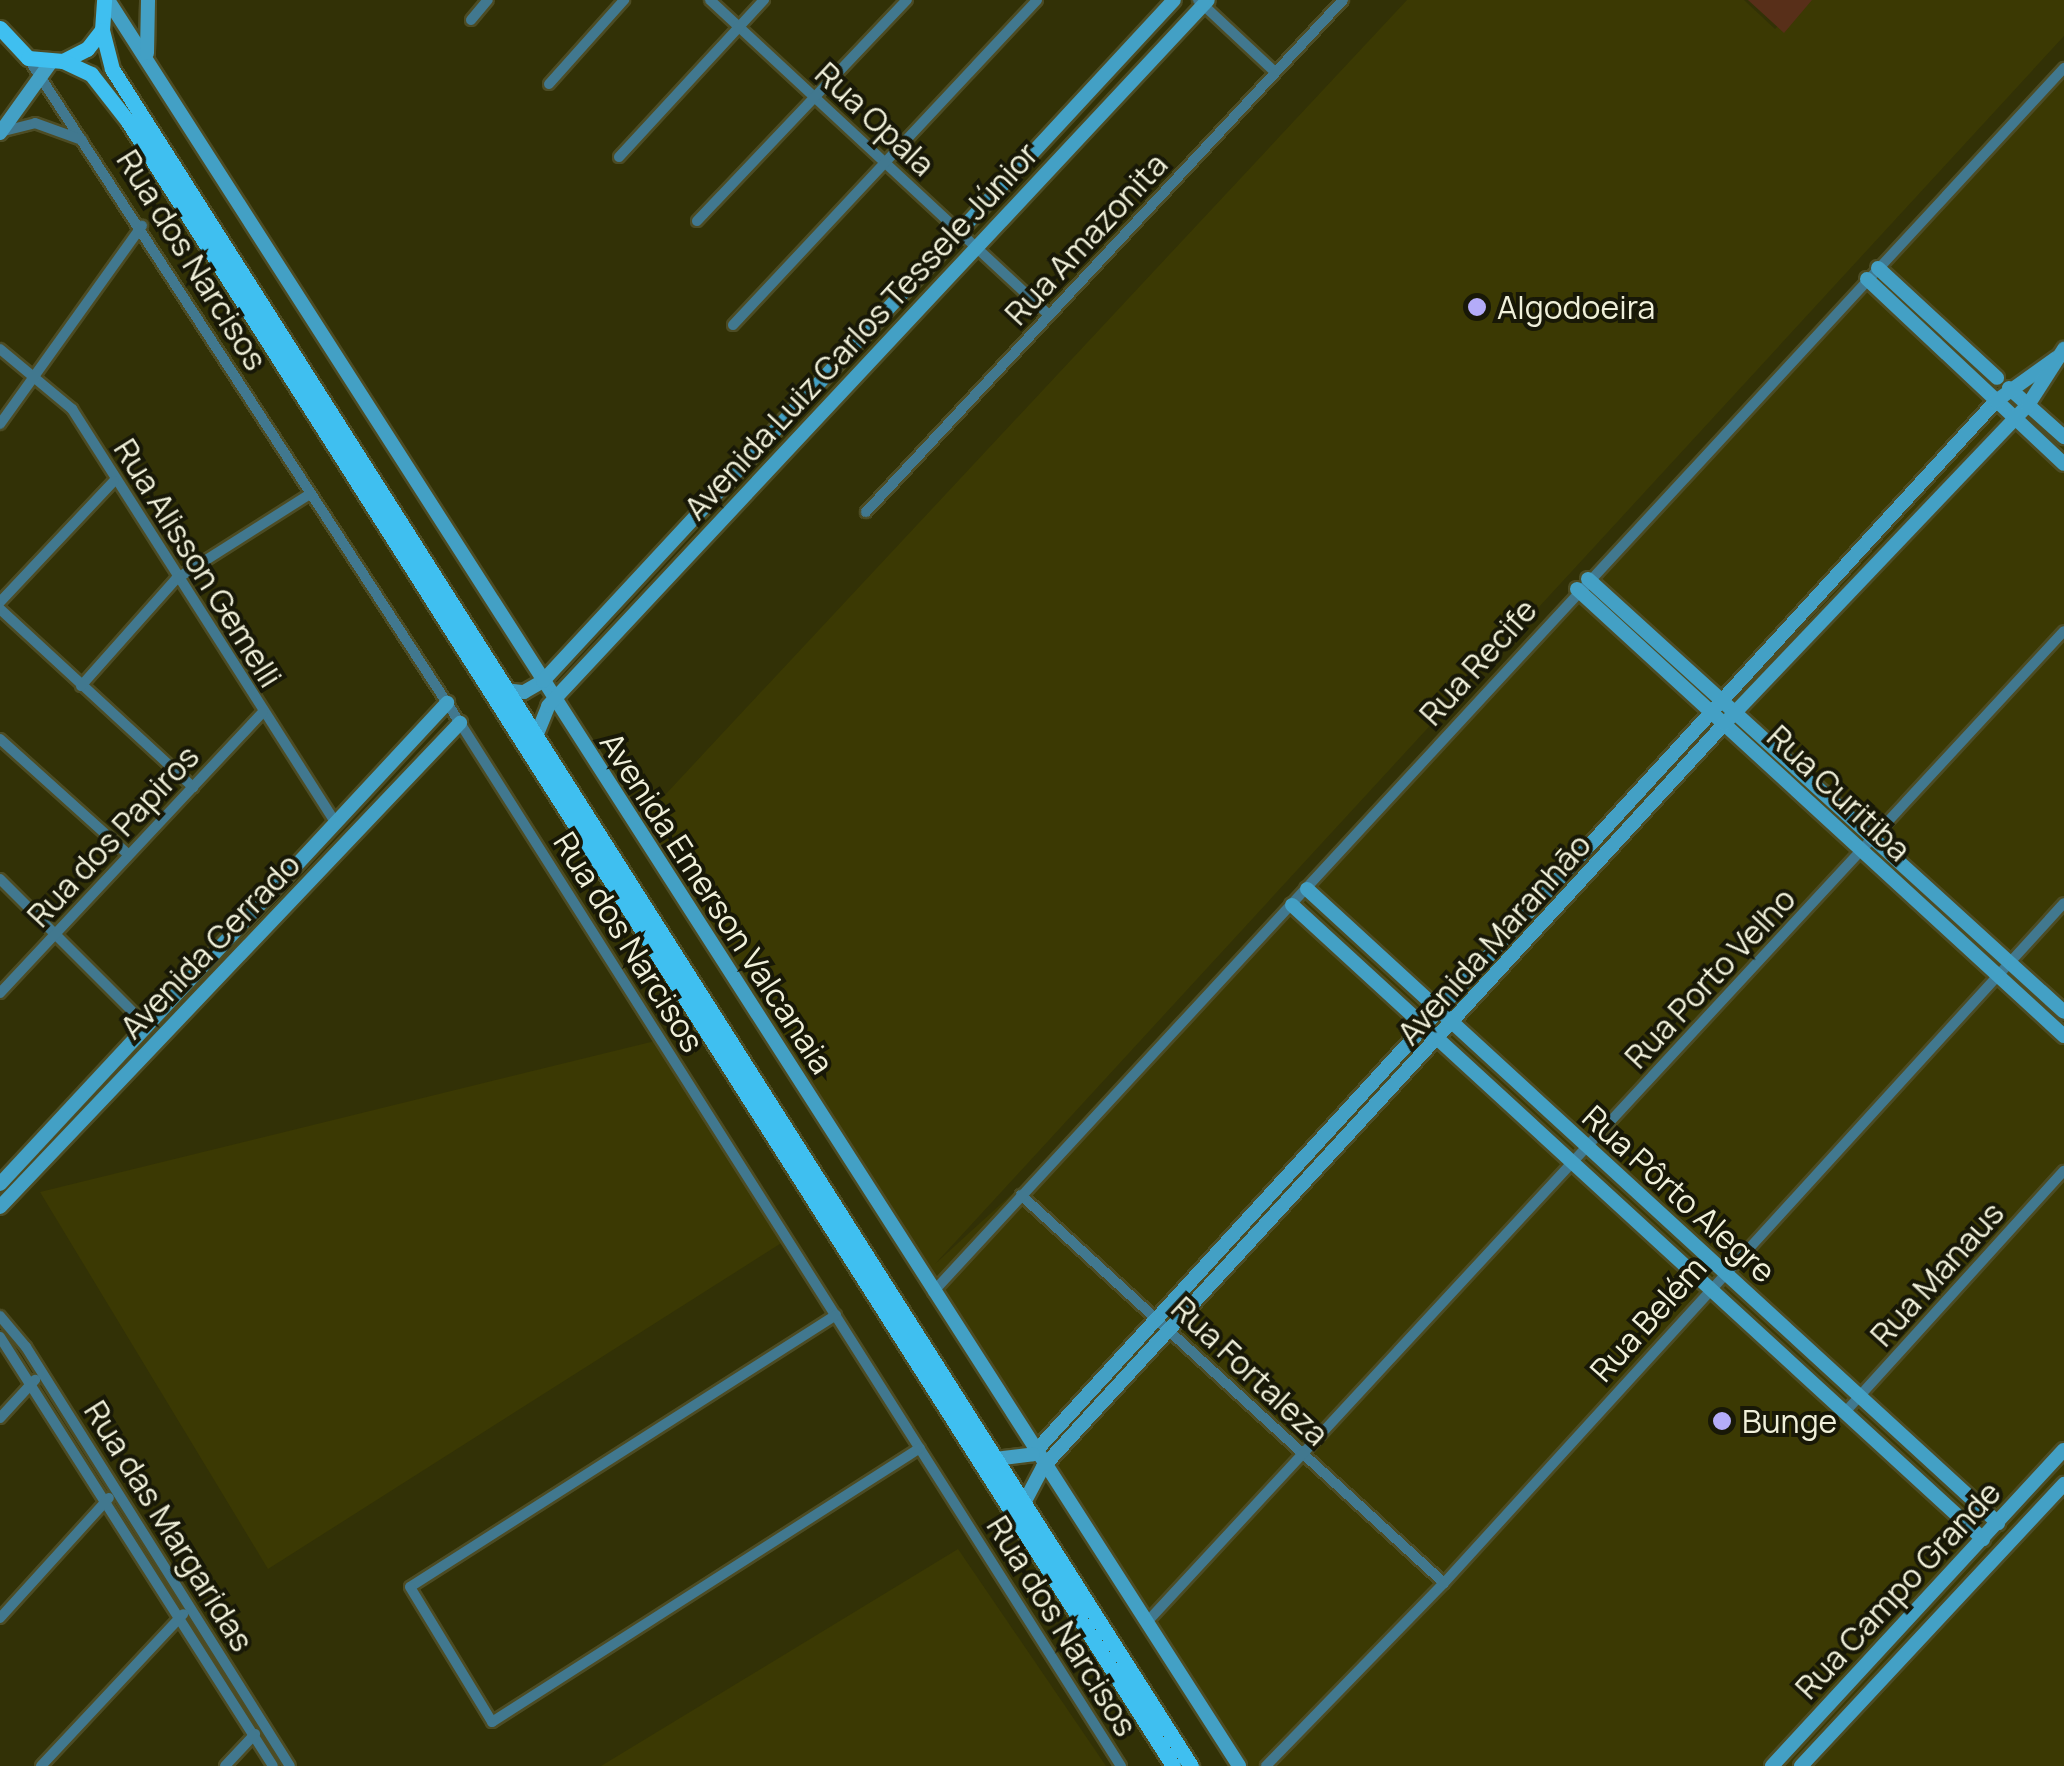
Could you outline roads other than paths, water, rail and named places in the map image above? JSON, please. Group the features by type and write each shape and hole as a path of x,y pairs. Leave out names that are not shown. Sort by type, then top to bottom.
{"main road":[{"path":"52,66 86,49 102,26 110,2"},
{"path":"102,26 112,69 1191,1766"},
{"path":"0,28 28,58 91,74 127,120 1173,1766"}],"street":[{"path":"148,0 145,39 152,68"},
{"path":"470,20 488,0"},
{"path":"548,84 624,0"},
{"name":"Rua Opala","path":"710,0 1049,315"},
{"path":"619,156 764,0"},
{"path":"697,221 818,100 908,0"},
{"path":"734,325 1037,0"},
{"name":"Avenida Luiz Carlos Tessele Júnior","path":"543,681 1174,0"},
{"name":"Rua Amazonita","path":"866,512 1342,0"},
{"name":"Avenida Emerson Valcanaia","path":"110,2 1034,1454 1239,1766"},
{"path":"1203,2 1275,72"},
{"name":"Avenida Luiz Carlos Tessele Júnior","path":"536,739 554,700 1203,2"},
{"path":"0,133 52,66"},
{"name":"Rua dos Narcisos","path":"52,66 91,147 1121,1766"},
{"name":"Rua Recife","path":"934,1292 1583,584 2064,68"},
{"name":"Rua dos Narcisos","path":"0,133 23,124 48,125 91,147"},
{"path":"0,424 142,226"},
{"path":"1873,274 2064,437"},
{"path":"1873,274 1996,401 2064,464"},
{"name":"Rua Alisson Gemelli","path":"0,349 36,373 72,409 176,579 334,822"},
{"name":"Avenida Maranhão","path":"1034,1454 1996,401 2003,383 2060,353"},
{"name":"Avenida Maranhão","path":"1024,1502 1043,1467 1442,1039 1730,719 2028,405 2060,353"},
{"path":"114,481 0,605 80,686 194,787"},
{"path":"80,686 176,579 310,494"},
{"name":"Rua Curitiba","path":"1583,584 1730,719 1862,851 2064,1036"},
{"name":"Rua Porto Velho","path":"1147,1622 1306,1456 2064,631"},
{"path":"504,690 524,692 543,681"},
{"name":"Avenida Cerrado","path":"0,1184 447,703"},
{"name":"Rua dos Papiros","path":"0,993 264,712"},
{"name":"Rua Curitiba","path":"1730,719 1873,838 2064,1012"},
{"name":"Avenida Cerrado","path":"0,1208 460,723"},
{"path":"0,738 129,855"},
{"path":"0,879 146,1025"},
{"name":"Rua Pôrto Alegre","path":"1307,889 1906,1437 1998,1523 2012,1541"},
{"name":"Rua Belém","path":"1266,1766 1444,1584 2064,902"},
{"name":"Rua Pôrto Alegre","path":"1292,905 1847,1410 1999,1554"},
{"name":"Rua Manaus","path":"1847,1410 2064,1171"},
{"name":"Rua Fortaleza","path":"1021,1195 1444,1584"},
{"path":"1656,1238 1669,1223"},
{"path":"836,1315 410,1587 492,1722 920,1448"},
{"name":"Rua das Margaridas","path":"0,1316 42,1372 290,1766"},
{"name":"Rua das Margaridas","path":"0,1336 34,1382 273,1766"},
{"path":"1790,1359 1804,1344"},
{"path":"0,1418 42,1372"},
{"path":"1891,1451 1906,1437"},
{"name":"Rua Campo Grande","path":"1772,1766 2064,1450"},
{"path":"996,1458 1034,1454"},
{"path":"1925,1484 1940,1469"},
{"name":"Rua Campo Grande","path":"1801,1766 2064,1484"},
{"path":"0,1618 116,1490"},
{"path":"41,1766 190,1606"},
{"path":"225,1766 264,1725"}],"place":[{"name":"Algodoeira","path":"1477,307"},
{"name":"Bunge","path":"1722,1421"}]}
